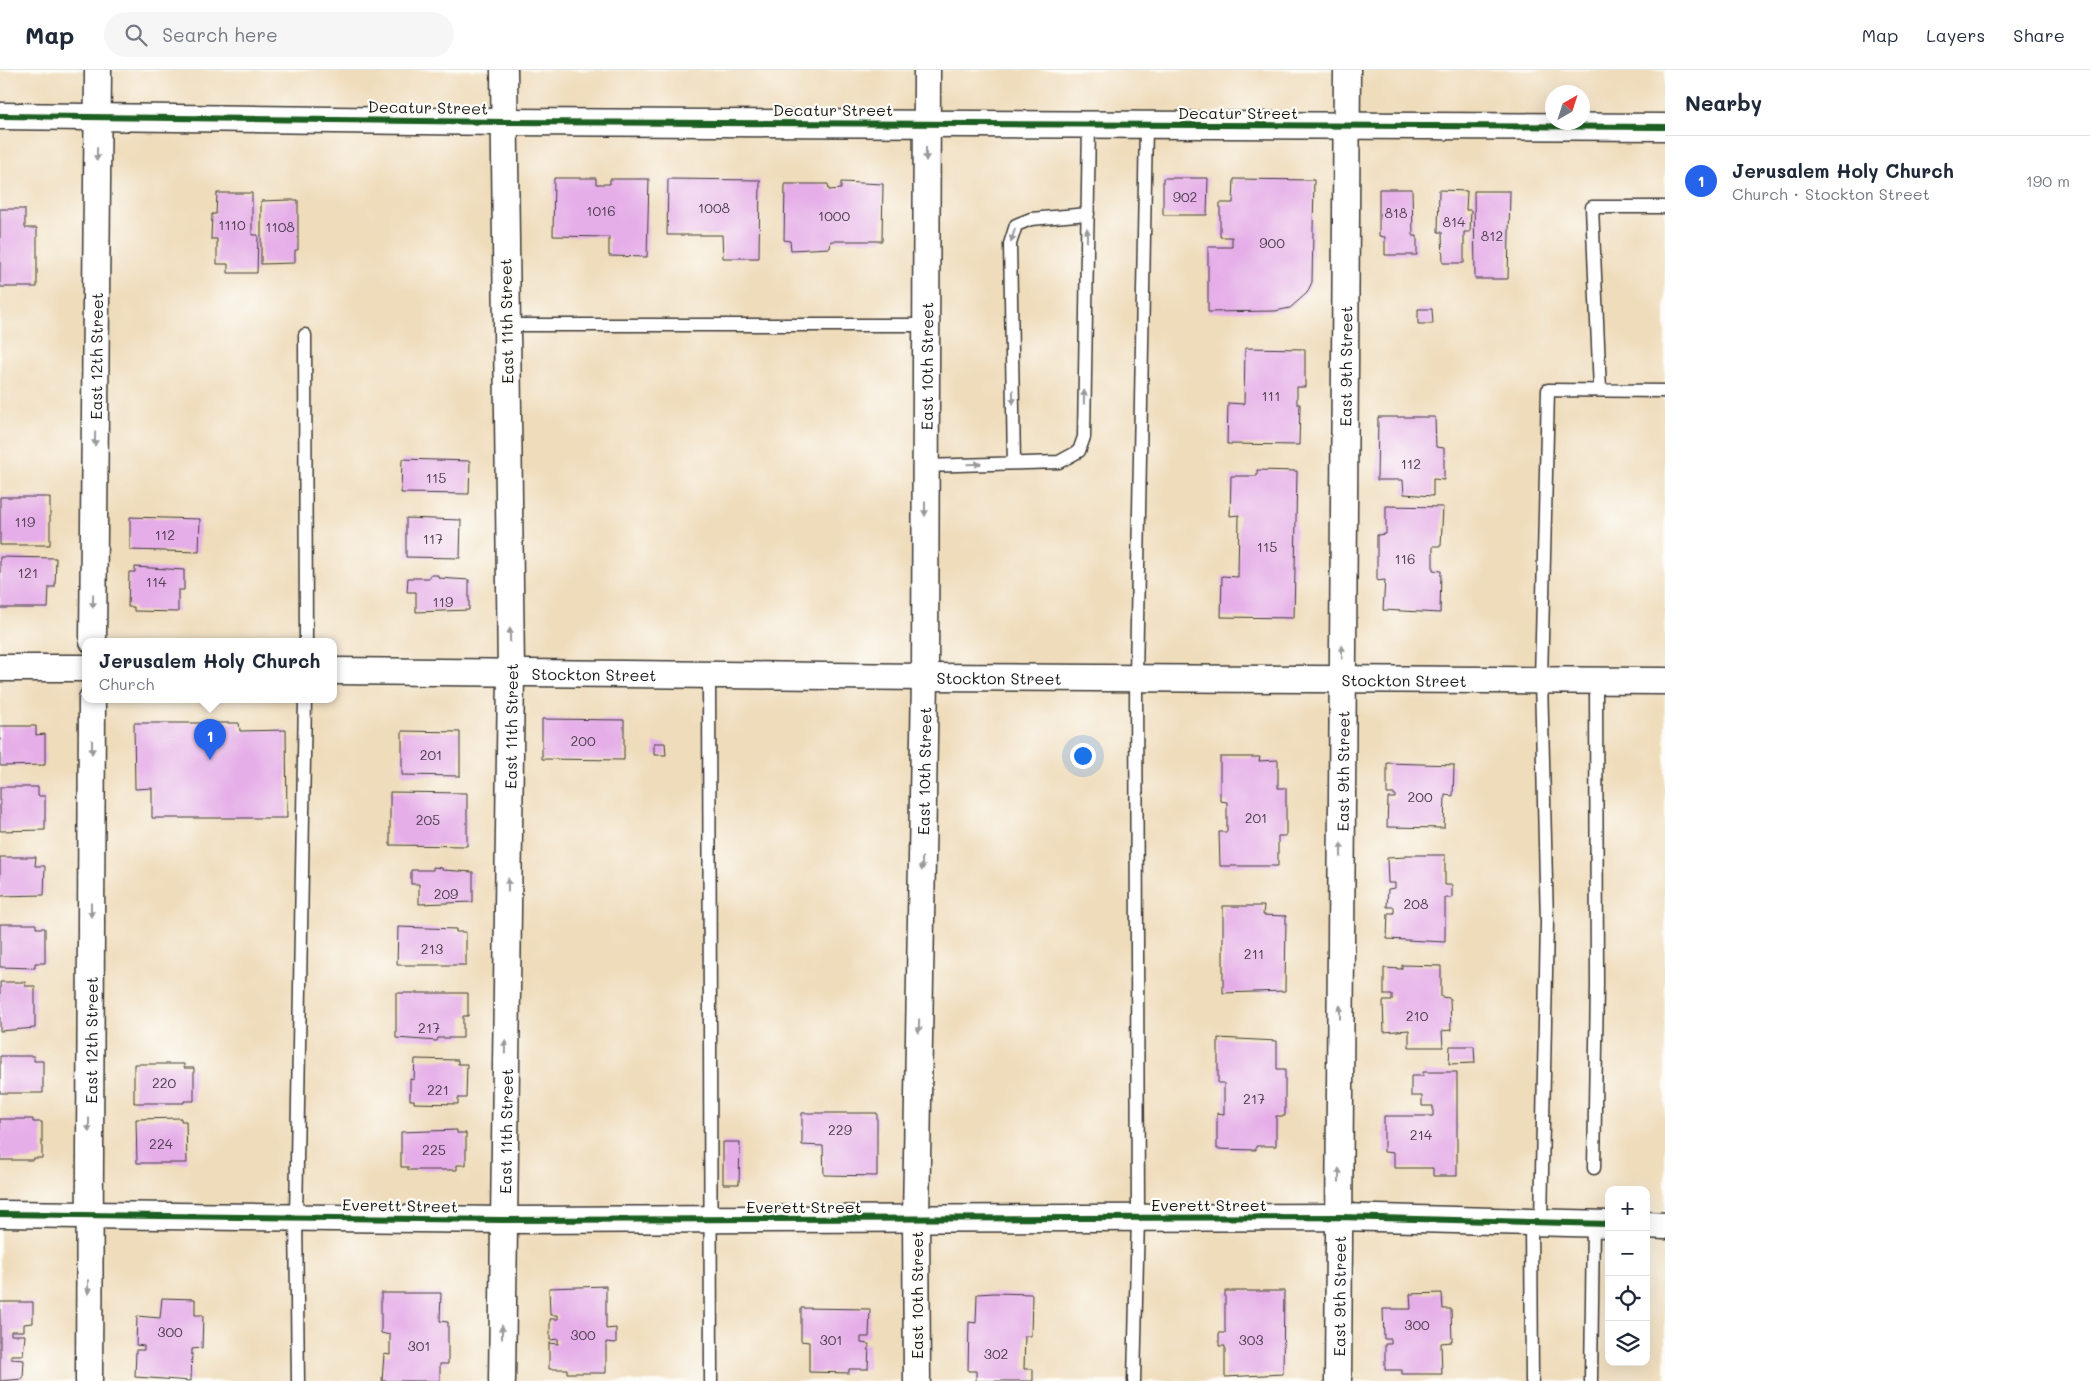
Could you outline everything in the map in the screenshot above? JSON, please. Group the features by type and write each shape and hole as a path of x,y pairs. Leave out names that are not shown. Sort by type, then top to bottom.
{"street":[{"name":"East 12th Street","path":"93,638 98,70"},
{"name":"East 11th Street","path":"502,1381 511,672 504,70"},
{"name":"East 10th Street","path":"917,1381 916,1219 925,677 926,123 928,70"},
{"name":"East 9th Street","path":"1338,1381 1347,70"},
{"name":"Decatur Street","path":"0,116 504,122 1665,127"},
{"path":"0,668 82,668"},
{"name":"Stockton Street","path":"337,671 925,677 1665,681"},
{"name":"East 12th Street","path":"89,1381 88,1214 92,703"},
{"name":"Everett Street","path":"0,1214 503,1220 1339,1217 1601,1224"},
{"path":"1650,1225 1665,1226"}],"lane":[{"path":"925,466 1059,462 1079,451 1084,437 1089,124"},
{"path":"1134,1381 1138,1218 1136,678 1146,125"},
{"path":"1600,390 1592,207 1665,207"},
{"path":"1014,463 1010,244 1016,225 1031,219 1088,214"},
{"path":"506,325 926,326"},
{"path":"305,335 306,638"},
{"path":"1532,1381 1536,1222 1547,968 1541,680 1548,390 1665,391"},
{"path":"709,675 711,1381"},
{"path":"1594,1168 1597,985 1596,680"},
{"path":"298,1381 296,1218 306,703"},
{"path":"1591,1381 1601,1224"}],"building":[{"path":"554,178 596,178 596,184 610,184 610,179 649,179 647,257 609,256 609,237 553,236"},
{"path":"1163,178 1208,178 1207,215 1163,215"},
{"path":"668,179 760,180 759,258 723,258 722,235 667,235"},
{"path":"1234,179 1314,180 1312,282 1307,293 1290,308 1275,311 1208,312 1208,247 1232,247 1232,237 1220,237 1220,203 1233,203"},
{"path":"841,182 883,184 882,241 831,241 830,248 791,250 790,241 784,240 785,184 828,184 829,190 841,189"},
{"path":"1379,189 1412,189 1413,236 1417,236 1417,255 1385,255 1385,237 1379,236"},
{"path":"1439,190 1467,191 1466,210 1471,210 1470,232 1464,232 1464,263 1443,263 1442,232 1438,232"},
{"path":"1474,191 1510,191 1508,279 1475,279"},
{"path":"217,193 252,193 252,235 258,235 257,273 228,273 228,264 217,264 217,239 211,239 212,214 216,214"},
{"path":"298,200 298,250 295,250 295,263 261,264 261,201"},
{"path":"0,209 25,209 25,228 37,228 37,287 0,287"},
{"path":"1418,309 1432,309 1433,324 1418,324"},
{"path":"1245,348 1305,349 1305,387 1297,387 1297,404 1300,404 1299,445 1227,444 1228,403 1244,404"},
{"path":"1378,417 1435,417 1436,447 1444,448 1444,480 1433,479 1433,496 1404,494 1403,480 1377,480"},
{"path":"402,459 470,461 469,494 401,493"},
{"path":"1257,470 1297,471 1294,618 1221,617 1222,576 1238,577 1239,515 1230,516 1231,476 1257,476"},
{"path":"0,497 50,497 50,545 0,545"},
{"path":"1386,506 1443,507 1441,546 1433,546 1433,570 1441,571 1440,613 1383,610 1385,580 1377,581 1377,535 1386,534"},
{"path":"130,517 200,519 199,552 130,550"},
{"path":"406,518 461,520 460,558 406,557"},
{"path":"0,557 56,558 55,587 49,587 48,608 0,608"},
{"path":"135,567 184,570 184,590 178,590 178,612 134,611 134,607 128,607 129,572 135,572"},
{"path":"430,575 438,575 438,578 469,580 469,610 416,612 416,592 407,592 408,578 430,578"},
{"path":"542,719 624,720 624,760 542,759"},
{"path":"134,723 239,723 240,731 286,730 287,818 152,818 152,788 135,789"},
{"path":"0,726 36,726 36,735 45,734 45,765 0,766"},
{"path":"402,731 460,732 460,776 402,775"},
{"path":"654,743 665,743 666,755 654,755"},
{"path":"1220,757 1260,757 1259,761 1278,760 1278,788 1286,788 1286,836 1278,836 1278,866 1220,866 1219,832 1227,832 1227,802 1220,801"},
{"path":"1387,763 1454,765 1453,796 1445,795 1444,828 1387,827 1388,798 1395,798 1395,794 1387,794"},
{"path":"0,787 38,787 38,796 45,796 45,830 0,831"},
{"path":"390,792 467,793 467,846 390,845"},
{"path":"1406,855 1445,855 1445,885 1452,885 1452,898 1445,898 1445,942 1387,939 1388,913 1394,913 1394,907 1387,907 1388,889 1395,888 1395,883 1388,883 1387,858 1406,857"},
{"path":"0,857 36,857 35,866 45,866 44,895 0,896"},
{"path":"433,867 442,868 442,870 473,872 473,902 419,904 419,884 411,884 411,870 433,870"},
{"path":"1223,906 1264,906 1263,915 1286,916 1285,991 1223,993"},
{"path":"0,924 36,924 36,928 45,928 45,963 35,963 35,968 0,967"},
{"path":"398,927 456,929 456,932 466,932 466,965 397,965"},
{"path":"1402,965 1441,966 1441,997 1450,998 1451,1030 1442,1031 1443,1047 1409,1047 1409,1030 1384,1032 1383,1001 1392,1001 1392,995 1384,995 1384,968 1402,969"},
{"path":"0,982 25,982 25,986 35,986 35,1028 0,1031"},
{"path":"396,993 468,993 468,1016 463,1016 463,1038 438,1038 437,1041 396,1038"},
{"path":"1218,1038 1277,1041 1277,1069 1285,1069 1285,1116 1276,1116 1276,1146 1256,1146 1256,1150 1217,1149 1217,1113 1224,1114 1224,1083 1218,1083"},
{"path":"1450,1046 1474,1046 1475,1063 1449,1064"},
{"path":"0,1056 34,1056 34,1061 43,1061 43,1093 0,1093"},
{"path":"415,1059 458,1060 458,1064 467,1064 466,1098 458,1098 458,1104 414,1103 414,1100 410,1100 410,1079 414,1080"},
{"path":"134,1064 184,1064 184,1068 194,1068 194,1101 184,1101 184,1103 134,1103"},
{"path":"1423,1072 1457,1072 1457,1176 1433,1176 1433,1168 1394,1168 1394,1153 1384,1152 1384,1116 1433,1116 1433,1106 1422,1106 1422,1096 1411,1096 1411,1076 1423,1076"},
{"path":"802,1113 877,1113 877,1176 824,1175 823,1146 802,1145"},
{"path":"181,1118 181,1121 186,1121 187,1163 137,1163 136,1119"},
{"path":"0,1119 33,1119 33,1122 42,1122 42,1158 33,1158 33,1160 0,1160"},
{"path":"457,1130 457,1133 466,1133 466,1165 457,1165 457,1170 408,1170 408,1167 401,1167 401,1132"},
{"path":"723,1142 740,1142 739,1184 723,1184"},
{"path":"606,1286 606,1329 616,1328 616,1343 606,1342 606,1373 567,1373 567,1369 549,1369 549,1343 558,1344 558,1339 550,1340 550,1319 558,1319 558,1315 550,1315 549,1288"},
{"path":"1225,1291 1284,1291 1283,1374 1225,1377 1225,1346 1219,1346 1219,1333 1225,1333"},
{"path":"381,1293 441,1293 440,1321 448,1322 448,1364 440,1364 440,1381 382,1381 384,1354 390,1355 390,1335 381,1333"},
{"path":"1442,1293 1443,1309 1451,1309 1452,1342 1441,1343 1442,1374 1402,1374 1402,1370 1385,1370 1385,1344 1391,1344 1391,1339 1384,1339 1383,1309 1411,1309 1410,1294"},
{"path":"977,1294 1032,1294 1031,1336 1025,1336 1024,1369 1033,1369 1033,1381 976,1381 976,1371 968,1371 969,1322 976,1323"},
{"path":"162,1298 195,1299 195,1315 203,1315 202,1348 192,1349 191,1381 135,1377 136,1350 144,1350 144,1346 136,1345 137,1316 160,1318"},
{"path":"0,1302 33,1302 33,1323 24,1324 24,1331 11,1331 11,1335 25,1335 23,1355 11,1355 11,1359 24,1360 23,1379 0,1381"},
{"path":"801,1308 870,1309 869,1337 861,1337 861,1343 869,1344 868,1369 849,1369 849,1373 809,1372 809,1342 801,1341"}],"cycle path":[{"path":"0,116 504,122 1665,127"},
{"path":"0,1214 503,1220 1339,1217 1605,1224"}],"place":[{"name":"Jerusalem Holy Church","path":"210,760"}]}
